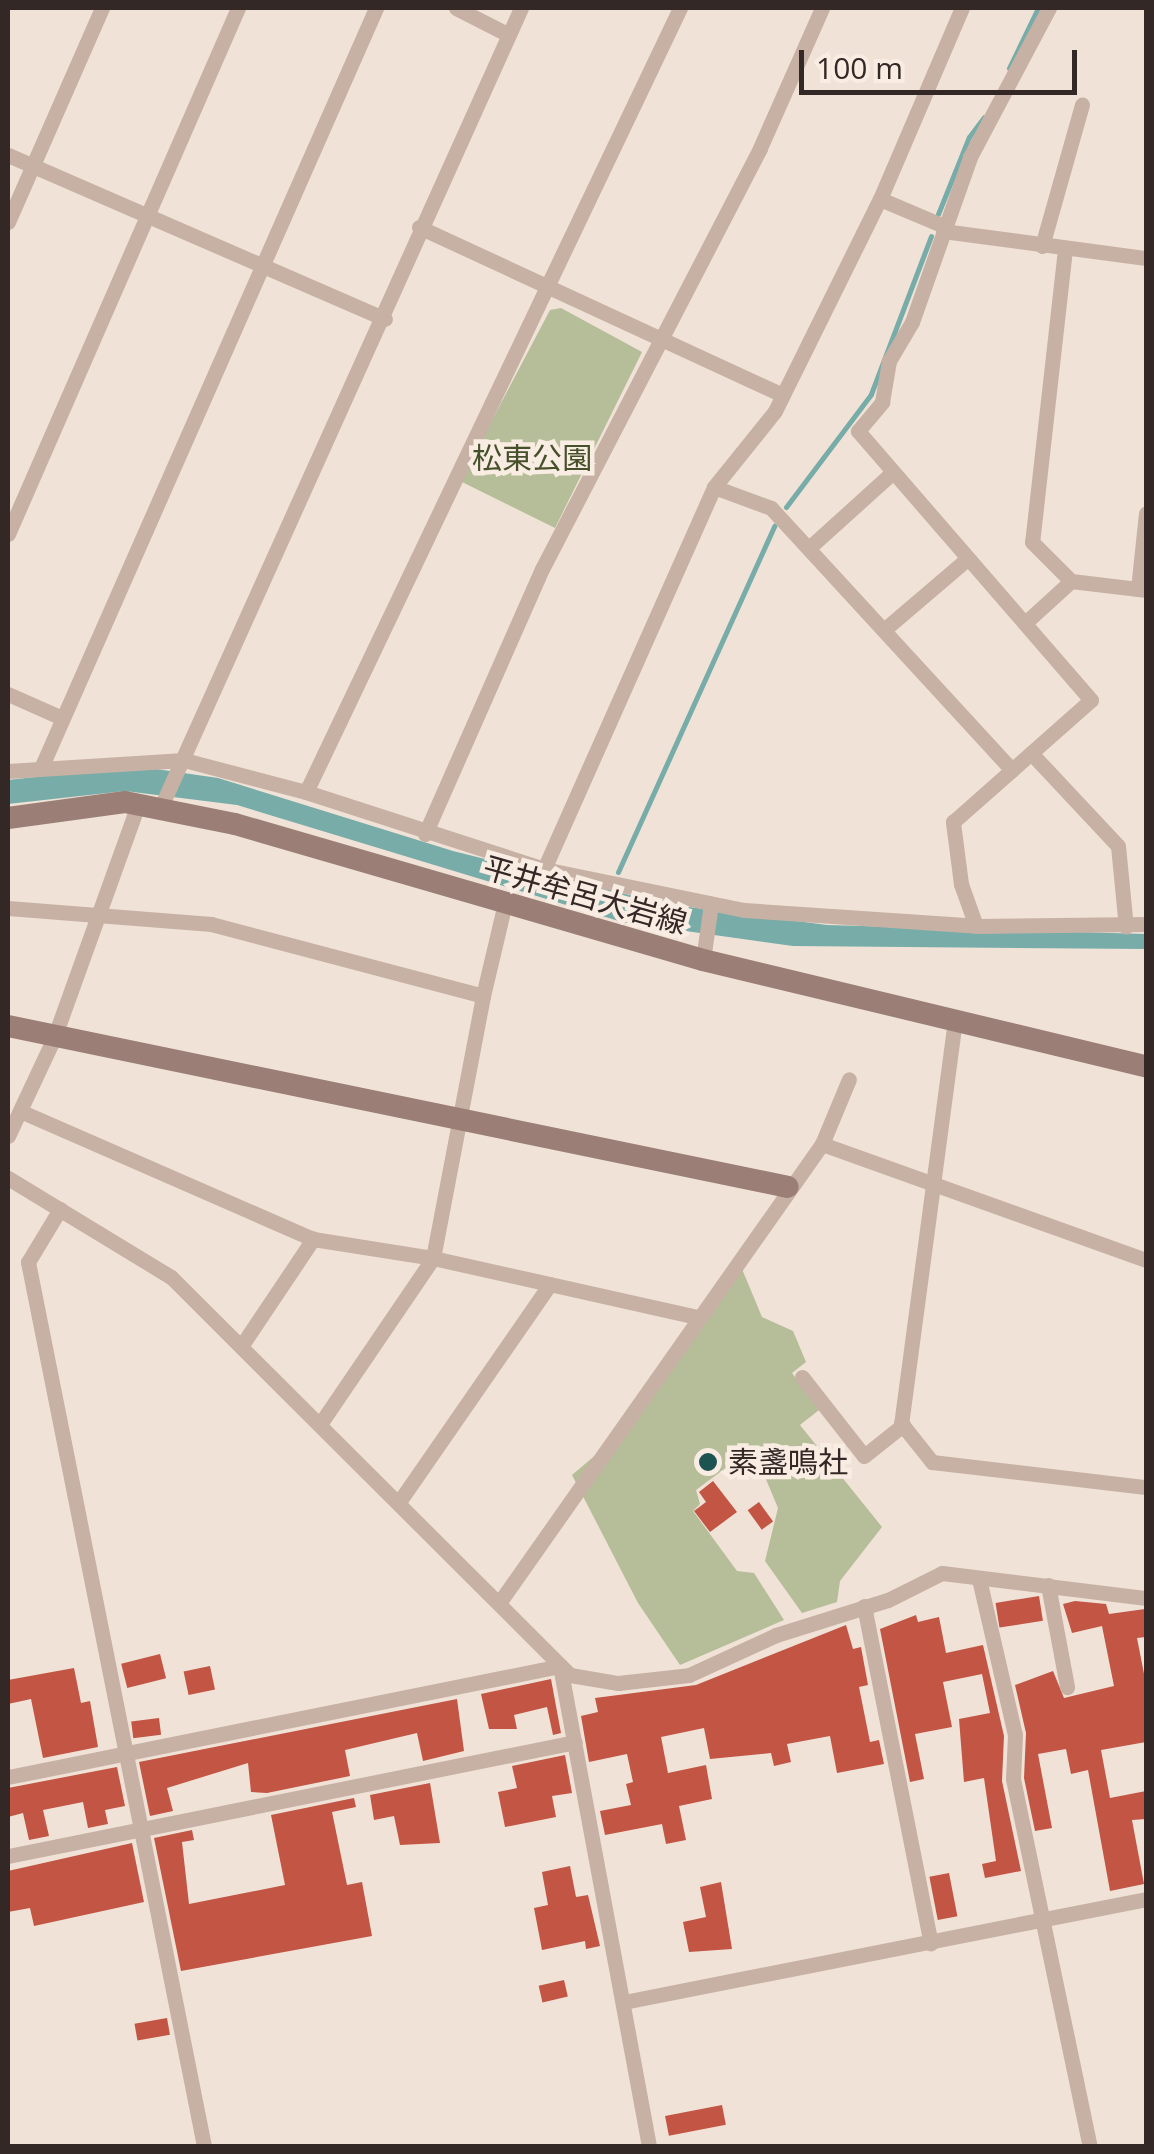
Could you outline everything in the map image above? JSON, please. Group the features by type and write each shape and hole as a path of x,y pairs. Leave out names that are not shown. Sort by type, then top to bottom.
{"main road":[{"name":"平井牟呂大岩線","path":"8,818 154,804 236,824 504,903 704,950 955,1020 1146,1066"},
{"path":"8,1026 458,1122 788,1187"}],"street":[{"path":"8,222 102,8"},
{"path":"8,534 238,8"},
{"path":"41,768 60,717 376,8"},
{"path":"456,8 508,35"},
{"path":"8,1136 54,1038 97,915 154,804 180,764 384,320 419,227 520,8"},
{"path":"306,792 442,494 548,289 680,8"},
{"path":"425,834 542,569 760,148 822,8"},
{"path":"544,869 714,487 776,410 880,198 962,8"},
{"path":"976,926 961,884 953,822 1091,700 858,431 882,402 889,361 912,322 970,157 1049,8"},
{"path":"1042,246 1082,105"},
{"path":"8,155 148,211 384,320"},
{"path":"880,198 943,228 1042,246 1146,258"},
{"path":"419,227 781,394"},
{"path":"1065,249 1032,542 1072,581 1142,590 1146,513"},
{"path":"810,547 893,472"},
{"path":"714,487 771,508 1012,770"},
{"path":"885,629 968,558"},
{"path":"1024,623 1072,581"},
{"path":"8,694 60,717"},
{"path":"1032,753 1118,846 1126,926"},
{"path":"8,771 180,764 306,792 425,834 544,869 711,904 976,926 1146,924"},
{"path":"321,1423 433,1258 504,903"},
{"path":"704,950 711,904"},
{"path":"8,908 211,924 483,996"},
{"path":"955,1020 929,1186 903,1425 932,1462 1146,1486"},
{"path":"498,1602 822,1144 849,1079"},
{"path":"20,1111 312,1239 433,1258 696,1317"},
{"path":"822,1144 929,1186 1146,1260"},
{"path":"8,1178 156,1265 242,1344 570,1675 618,1683 674,1680 804,1623 864,1606 942,1574 1146,1598"},
{"path":"60,1209 28,1262 204,2146"},
{"path":"242,1344 312,1239"},
{"path":"399,1502 550,1284"},
{"path":"802,1377 864,1456 903,1425"},
{"path":"978,1579 1015,1735 1014,1779 1090,2146"},
{"path":"1048,1585 1067,1687"},
{"path":"864,1606 931,1943"},
{"path":"8,1777 560,1666"},
{"path":"560,1666 648,2146"},
{"path":"8,1856 575,1742"},
{"path":"624,2002 1146,1899"}],"green space":[{"name":"松東公園","path":"561,308 642,352 555,528 460,481 550,310"},
{"name":"素盞鳴社","path":"742,1269 762,1317 793,1331 806,1362 792,1373 819,1410 800,1425 882,1527 840,1581 837,1602 802,1613 765,1561 778,1508 765,1477 760,1467 745,1475 731,1464 696,1490 700,1504 693,1511 737,1571 754,1573 784,1620 680,1665 638,1603 572,1475 605,1447"}],"water":[{"path":"135,766 218,778 453,851 666,904 827,925 1146,934 1146,949 793,946 622,922 237,805 125,791 8,804 8,780"}],"building":[{"path":"713,1481 737,1512 710,1532 694,1511 706,1502 699,1492"},
{"path":"759,1502 773,1521 762,1530 748,1510"},
{"path":"1039,1596 1043,1621 999,1628 996,1603"},
{"path":"1063,1604 1106,1604 1109,1614 1145,1609 1146,1637 1137,1638 1146,1684 1146,1742 1101,1750 1110,1798 1146,1791 1146,1819 1132,1820 1144,1884 1110,1891 1088,1770 1071,1774 1066,1749 1038,1754 1052,1828 1035,1831 1024,1778 1026,1733 1015,1685 1053,1671 1064,1698 1114,1686 1102,1626 1072,1633"},
{"path":"916,1615 918,1622 939,1617 946,1653 983,1645 1004,1736 1002,1781 1021,1871 985,1878 982,1864 996,1861 984,1778 964,1782 959,1719 990,1713 982,1674 943,1682 952,1727 915,1734 924,1779 910,1782 880,1629"},
{"path":"846,1625 853,1649 861,1647 868,1685 859,1687 870,1742 879,1740 884,1764 837,1773 830,1736 787,1744 791,1762 774,1766 771,1753 710,1759 704,1728 661,1737 668,1773 706,1765 712,1799 679,1806 686,1840 666,1844 662,1824 605,1835 600,1811 631,1805 626,1784 633,1782 627,1754 589,1762 581,1716 598,1712 595,1698 696,1685"},
{"path":"160,1654 166,1678 127,1688 121,1664"},
{"path":"210,1666 215,1689 189,1695 184,1672"},
{"path":"74,1668 81,1703 90,1701 98,1747 43,1758 31,1699 8,1704 8,1680"},
{"path":"551,1679 561,1733 553,1735 547,1707 514,1715 517,1729 489,1729 481,1694"},
{"path":"457,1699 464,1751 423,1761 417,1733 345,1750 350,1776 267,1793 251,1792 248,1763 167,1788 173,1811 150,1816 139,1762"},
{"path":"159,1718 161,1735 133,1738 131,1721"},
{"path":"565,1755 572,1793 552,1796 556,1817 505,1827 498,1792 517,1788 512,1766"},
{"path":"117,1767 125,1806 105,1810 108,1824 88,1828 83,1802 43,1810 49,1836 29,1840 23,1813 8,1817 8,1788"},
{"path":"430,1783 440,1843 400,1845 394,1816 374,1820 370,1795"},
{"path":"354,1798 356,1807 332,1812 347,1885 362,1882 372,1936 181,1971 154,1838 192,1830 194,1840 182,1842 189,1904 285,1885 271,1815"},
{"path":"132,1843 144,1902 34,1926 30,1908 8,1912 8,1871"},
{"path":"570,1866 576,1897 588,1895 600,1946 586,1949 585,1941 542,1950 534,1908 548,1905 542,1872"},
{"path":"949,1873 957,1916 938,1920 929,1877"},
{"path":"721,1882 732,1949 689,1952 683,1922 706,1917 700,1887"},
{"path":"564,1980 568,1997 542,2002 539,1986"},
{"path":"167,2018 170,2035 137,2040 135,2024"},
{"path":"722,2105 726,2125 669,2136 665,2116"}],"waterway":[{"path":"1009,68 1038,8"},
{"path":"938,214 969,137 984,117"},
{"path":"786,507 871,394 931,236"},
{"path":"618,872 774,526"}],"place":[{"name":"素盞鳴社","path":"708,1462"}]}
